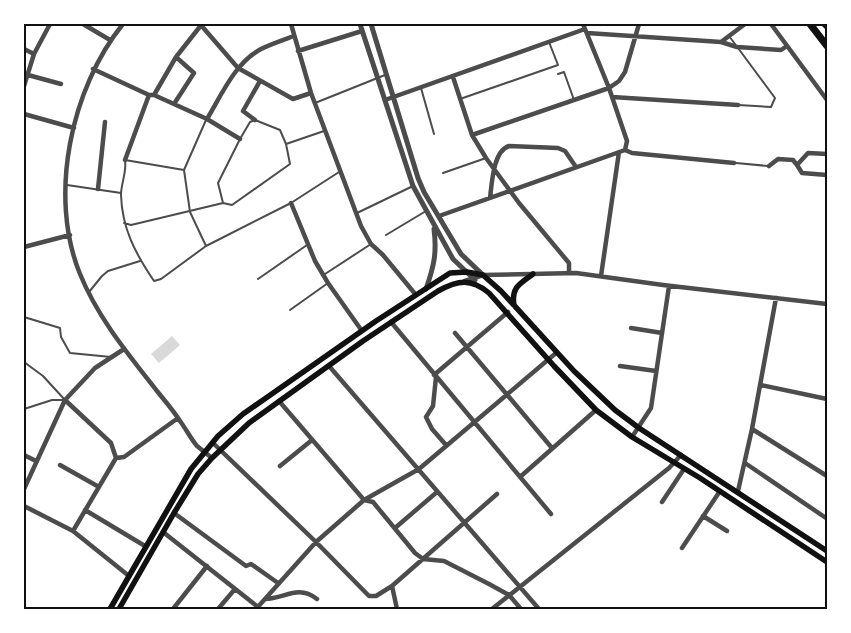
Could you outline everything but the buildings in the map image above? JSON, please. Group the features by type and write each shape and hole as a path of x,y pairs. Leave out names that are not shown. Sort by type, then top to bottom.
{"main road":[{"path":"810,24 827,46"},
{"path":"110,609 191,468 213,443 243,414 362,331 450,273 467,272 483,275 501,291 556,353 603,400 639,428 827,551"},
{"path":"515,308 512,296 515,290 533,274"},
{"path":"119,609 198,474 212,458 249,423 391,322 450,284 465,281 480,286 490,293 596,410 632,437 720,491 827,562"}],"street":[{"path":"24,86 34,54 50,24"},
{"path":"83,24 110,40"},
{"path":"123,24 110,40 93,69 84,91 74,128 69,153 67,185 70,235 75,260 102,316 124,348 197,446 212,458"},
{"path":"125,160 151,95 176,56 201,24 238,68 293,99 311,93"},
{"path":"291,24 311,93 370,244 382,255 416,295"},
{"path":"360,24 413,186 453,259 480,286"},
{"path":"371,24 418,178 461,254 483,275"},
{"path":"583,24 609,88 627,141 625,150"},
{"path":"472,135 609,88 619,81 625,72 640,24"},
{"path":"721,42 745,24"},
{"path":"771,24 827,100"},
{"path":"298,51 362,31"},
{"path":"385,100 586,31 721,42 737,47 781,50 787,46"},
{"path":"206,119 238,68 249,57 262,49 294,36"},
{"path":"24,49 34,54"},
{"path":"174,104 194,73 176,56"},
{"path":"93,69 206,119 240,139"},
{"path":"28,75 61,84"},
{"path":"453,77 472,135 494,170 569,263 569,273"},
{"path":"255,120 243,110 260,81"},
{"path":"612,97 738,105"},
{"path":"24,114 74,128"},
{"path":"98,189 105,122"},
{"path":"490,198 494,170 500,152 509,146 558,148 565,151 576,167"},
{"path":"438,216 625,150 632,154 734,163"},
{"path":"601,276 619,152"},
{"path":"797,165 808,152 827,154"},
{"path":"769,166 778,159 793,160 802,173 827,175"},
{"path":"292,203 307,245 323,276 362,331"},
{"path":"426,289 435,264 434,226"},
{"path":"24,247 70,235"},
{"path":"465,281 483,275 569,273 827,304"},
{"path":"632,437 651,408 669,286"},
{"path":"738,491 761,385 776,298"},
{"path":"446,445 432,429 426,417 433,406 435,376 508,312"},
{"path":"391,322 550,514"},
{"path":"631,328 662,333"},
{"path":"455,333 552,448"},
{"path":"24,489 65,400 95,368 124,348"},
{"path":"163,532 235,588 257,608 316,542 364,500 418,469 556,353"},
{"path":"329,366 539,609"},
{"path":"620,366 656,371"},
{"path":"761,385 827,399"},
{"path":"65,400 111,443 116,458 73,531"},
{"path":"279,401 364,500 373,502 423,559 444,561 509,595 521,609"},
{"path":"520,476 596,410"},
{"path":"116,458 124,457 178,418"},
{"path":"752,429 827,476"},
{"path":"280,466 312,440"},
{"path":"213,443 369,596 376,596 392,586 497,494"},
{"path":"24,455 36,461"},
{"path":"492,609 613,513 680,455"},
{"path":"745,463 826,518"},
{"path":"60,466 99,487"},
{"path":"662,502 684,469"},
{"path":"682,548 720,491"},
{"path":"395,528 437,492"},
{"path":"24,506 73,531 128,576"},
{"path":"85,510 145,546"},
{"path":"174,513 246,566 251,564 278,583"},
{"path":"703,516 727,531"},
{"path":"173,609 207,566"},
{"path":"392,586 397,609"},
{"path":"218,609 235,588"},
{"path":"265,599 276,599 286,594 303,592 317,599"}],"lane":[{"path":"729,36 775,98 771,107 738,105"},
{"path":"460,99 558,65 550,42"},
{"path":"558,74 564,72 574,100"},
{"path":"315,103 386,75"},
{"path":"421,88 434,134"},
{"path":"206,119 184,170 190,212 206,246"},
{"path":"124,223 131,226 223,203 232,205 290,164 286,144 280,130 255,120 250,122 218,183 223,203"},
{"path":"286,144 325,131"},
{"path":"442,172 486,158"},
{"path":"184,170 125,160 126,165 121,193 124,223 140,260 154,281 161,279 206,246 292,203 340,171"},
{"path":"734,163 769,166"},
{"path":"67,185 121,193"},
{"path":"357,213 413,186"},
{"path":"386,235 426,211"},
{"path":"323,276 370,244"},
{"path":"258,279 307,245"},
{"path":"89,292 108,271 140,260"},
{"path":"290,310 328,283"},
{"path":"24,317 60,328 61,337 70,352 112,357"},
{"path":"24,362 42,376 65,400"},
{"path":"24,408 52,400 65,400"}],"shaded area":[{"path":"172,336 180,345 159,363 151,354"}]}
